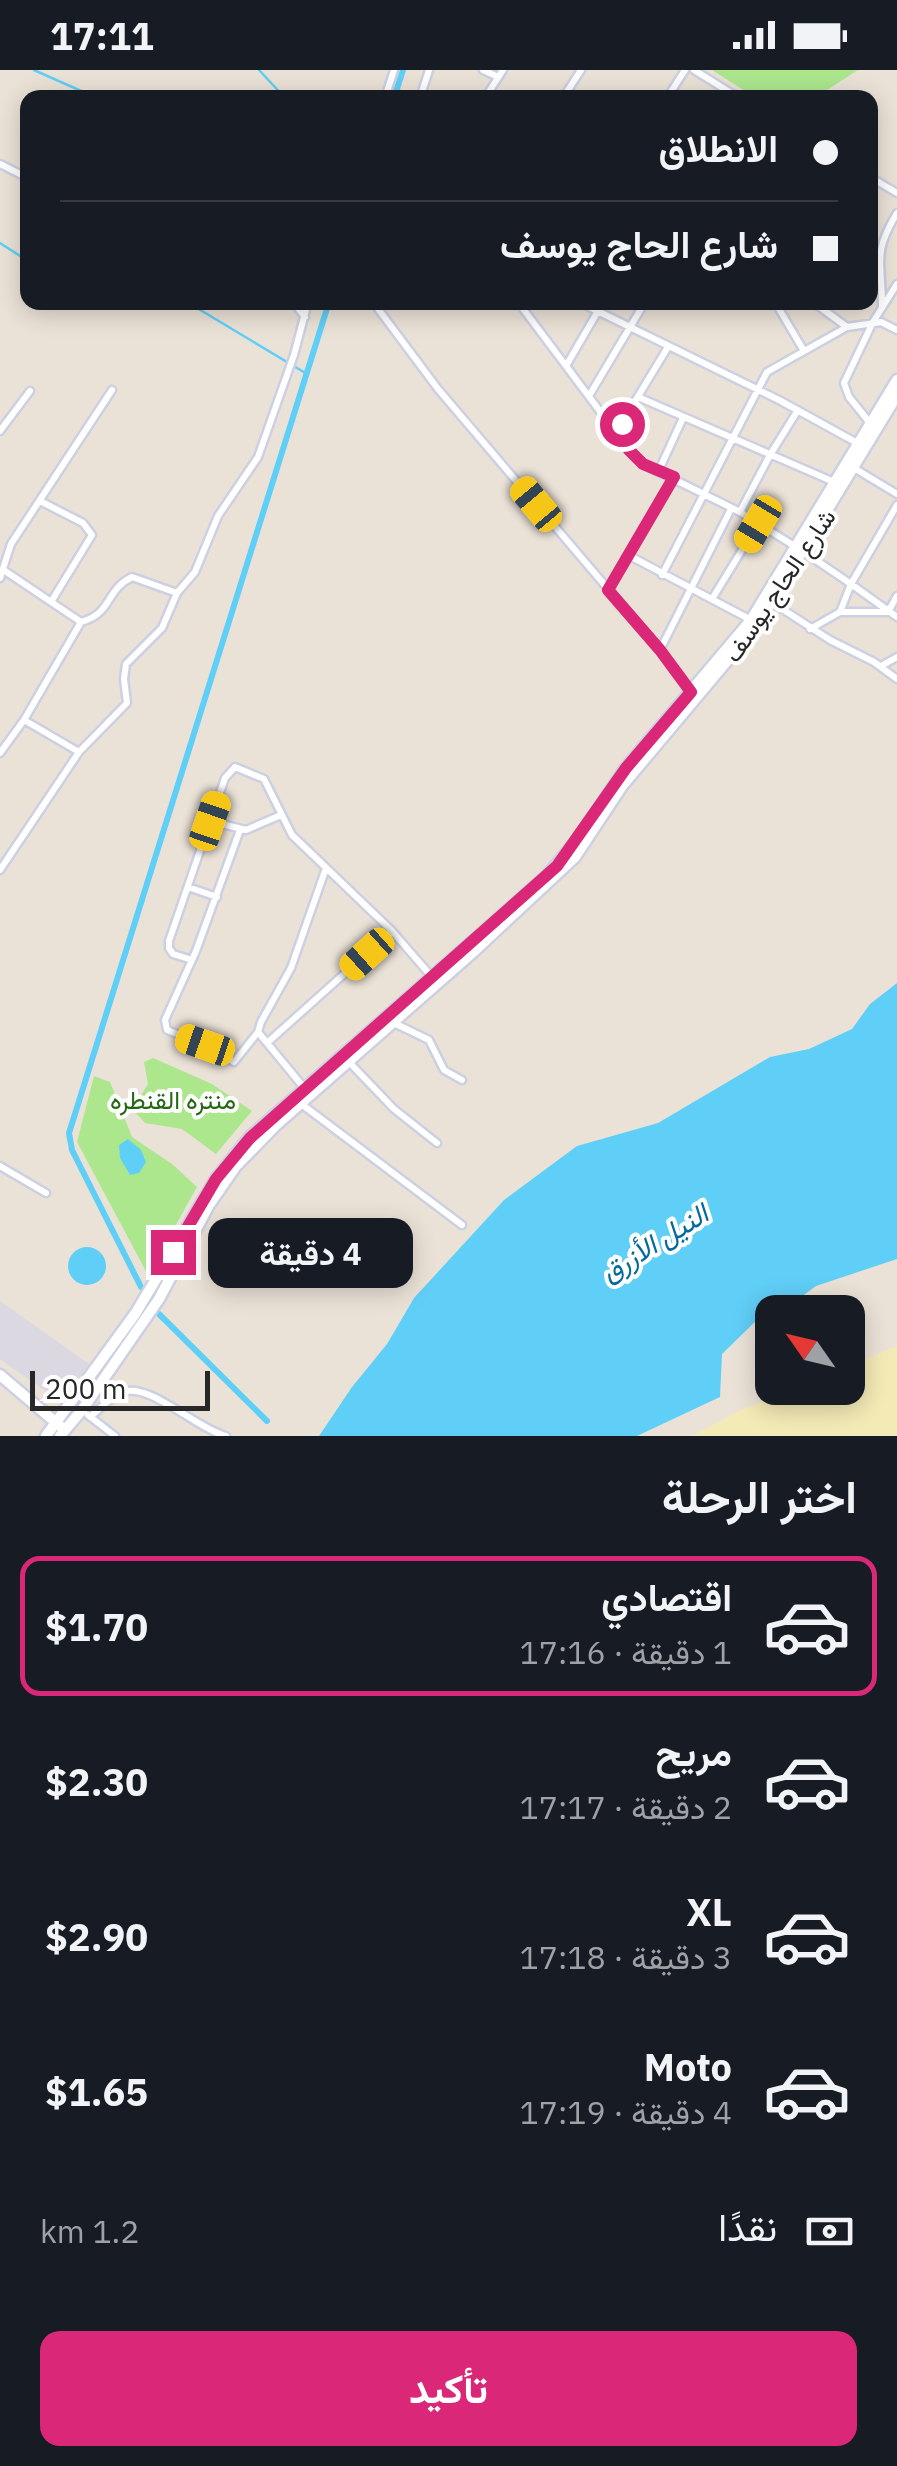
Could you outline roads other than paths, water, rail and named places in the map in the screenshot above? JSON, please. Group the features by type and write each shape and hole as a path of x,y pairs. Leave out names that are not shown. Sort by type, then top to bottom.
{"main road":[{"name":"شارع الحاج يوسف","path":"46,1436 86,1414 159,1299 209,1205 256,1145 575,856 622,786 733,657 772,603 897,380"},
{"name":"شارع الحاج يوسف","path":"60,1429 226,1166 250,1138 557,866 626,768 751,620 801,550 897,395"},
{"path":"0,1375 60,1429"}],"street":[{"path":"483,70 500,74"},
{"path":"694,70 724,89"},
{"path":"882,308 878,252 897,213"},
{"path":"871,424 849,397 844,383 897,284"},
{"path":"298,310 304,317"},
{"path":"0,870 80,752 127,703 126,664 162,628 178,594 195,572 218,516 258,458 306,310"},
{"path":"379,310 438,390 660,650 691,692"},
{"path":"524,310 635,456 801,550 897,617"},
{"path":"596,310 758,389 859,444"},
{"path":"589,396 641,310"},
{"path":"781,310 804,351"},
{"path":"824,310 846,327"},
{"path":"566,366 598,312"},
{"path":"662,575 767,372 846,327 874,322 897,330"},
{"path":"617,431 668,346"},
{"path":"81,622 2,575 11,544 112,390"},
{"path":"0,431 30,391"},
{"path":"638,397 836,483"},
{"path":"660,650 689,590 798,410"},
{"path":"660,470 683,418"},
{"path":"854,468 897,494"},
{"path":"608,590 674,477"},
{"path":"40,501 83,523 92,535 51,602"},
{"path":"840,612 850,584 897,504"},
{"path":"712,599 758,524"},
{"path":"630,556 751,620"},
{"path":"0,753 24,720 81,622 98,616 118,586 132,577 178,594"},
{"path":"888,612 897,596"},
{"path":"772,603 881,666 897,680"},
{"path":"810,628 840,612 888,612"},
{"path":"881,666 897,656"},
{"path":"24,720 80,752"},
{"path":"192,960 173,954 169,948 225,778 235,767 264,779 292,835 392,932 433,978"},
{"path":"210,821 240,830 281,816"},
{"path":"240,830 192,960 165,1020 167,1030 234,1062 258,1032 297,954 326,868"},
{"path":"188,887 216,896"},
{"path":"267,1043 392,932"},
{"path":"394,1023 428,1040 444,1070 462,1080"},
{"path":"258,1032 306,1089"},
{"path":"349,1062 394,1108 438,1144"},
{"path":"300,1103 462,1225"},
{"path":"0,1166 46,1193"},
{"path":"114,1436 86,1414 134,1390 153,1397 201,1427 226,1436"}],"water":[{"name":"النيل الأزرق","path":"897,983 897,1259 816,1286 804,1295 755,1295 755,1322 722,1354 720,1397 637,1436 319,1436 387,1344 414,1298 504,1200 577,1146 658,1123 770,1057 809,1049 852,1029 870,1004"},
{"path":"128,1139 141,1150 146,1162 139,1173 130,1175 120,1158 119,1145"},
{"path":"87,1247 101,1252 106,1266 101,1280 87,1285 73,1280 68,1266 73,1252"}],"waterway":[{"path":"34,70 79,90"},
{"path":"259,70 278,90"},
{"path":"397,90 403,70"},
{"path":"0,243 20,256"},
{"path":"200,310 307,374"},
{"path":"141,1287 72,1150 69,1133 326,310"},
{"path":"159,1314 267,1421"}],"park label":[{"name":"منتره القنطره","path":"173,1099"}]}
